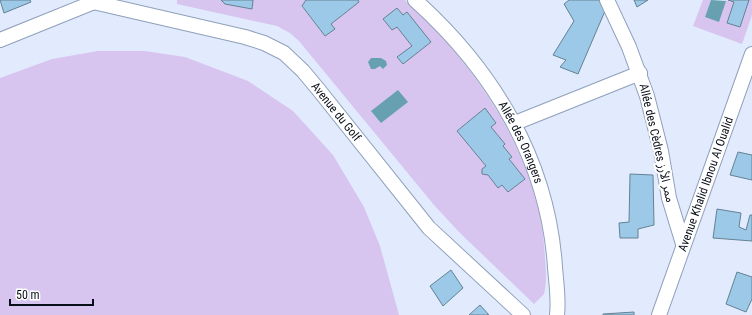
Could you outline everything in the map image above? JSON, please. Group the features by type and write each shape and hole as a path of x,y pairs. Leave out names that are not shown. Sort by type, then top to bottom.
{"street":[{"name":"Allée des Orangers","path":"415,0 451,35 472,60 515,123 529,154 540,185 549,222 554,251 557,315"},
{"name":"Allée des Cèdres ممر الأرز","path":"607,0 640,73 655,125 669,198 684,244"},
{"path":"0,40 96,1"},
{"name":"Avenue du Golf","path":"96,1 245,37 284,53 318,89 429,228 523,315"},
{"name":"Avenue Khalid Ibnou Al Oualid","path":"659,315 752,54"},
{"path":"515,123 640,73"}],"shaded area":[{"path":"177,0 221,0 252,8 253,0 306,0 302,7 325,36 334,29 331,24 359,2 358,0 405,0 431,25 456,53 500,116 518,150 532,186 541,222 546,272 544,294 534,304 459,232 434,205 299,41 290,33 277,26 177,4","holes":["407,12 430,42 403,64 398,57 412,46 397,27 392,30 383,19 403,15","485,108 496,122 491,127 505,144 503,146 512,157 509,159 525,179 508,192 502,185 498,188 488,175 482,174 482,169 486,166 457,131"]},
{"path":"703,0 711,0 705,17 726,1 723,0 734,2 727,23 740,27 749,0 752,0 752,15 742,44 693,26"},
{"path":"98,51 145,51 185,57 248,81 293,111 333,155 364,207 380,246 399,315 0,315 0,78 52,59"}],"water":[{"path":"711,0 726,1 719,22 705,17"},
{"path":"371,58 381,58 386,61 387,65 383,69 380,66 375,69 371,69 368,62"},
{"path":"398,90 408,102 381,123 371,111"}],"building":[{"path":"0,0 30,0 31,2 4,13"},
{"path":"221,0 253,0 252,9 225,4"},
{"path":"306,0 358,0 359,2 331,24 335,29 325,36 302,6"},
{"path":"569,0 599,0 605,11 578,74 560,67 566,60 553,55 574,21 564,4"},
{"path":"634,0 648,0 637,7"},
{"path":"728,0 749,0 740,27 727,23 734,2"},
{"path":"397,8 403,15 407,12 431,42 403,64 397,57 412,46 397,27 392,30 383,19"},
{"path":"485,108 496,123 491,127 505,144 503,146 512,157 509,159 525,179 508,192 502,185 498,188 488,175 482,174 482,169 486,166 457,131"},
{"path":"738,152 752,155 752,180 730,175"},
{"path":"630,174 653,175 654,225 638,229 638,238 620,238 619,223 629,222"},
{"path":"717,209 741,213 739,227 746,230 750,215 752,215 752,241 713,238"},
{"path":"451,270 463,288 443,306 430,286"},
{"path":"737,272 752,277 752,299 746,312 726,304"},
{"path":"480,305 489,315 469,315"},
{"path":"634,312 634,315 603,315 603,314"}]}
